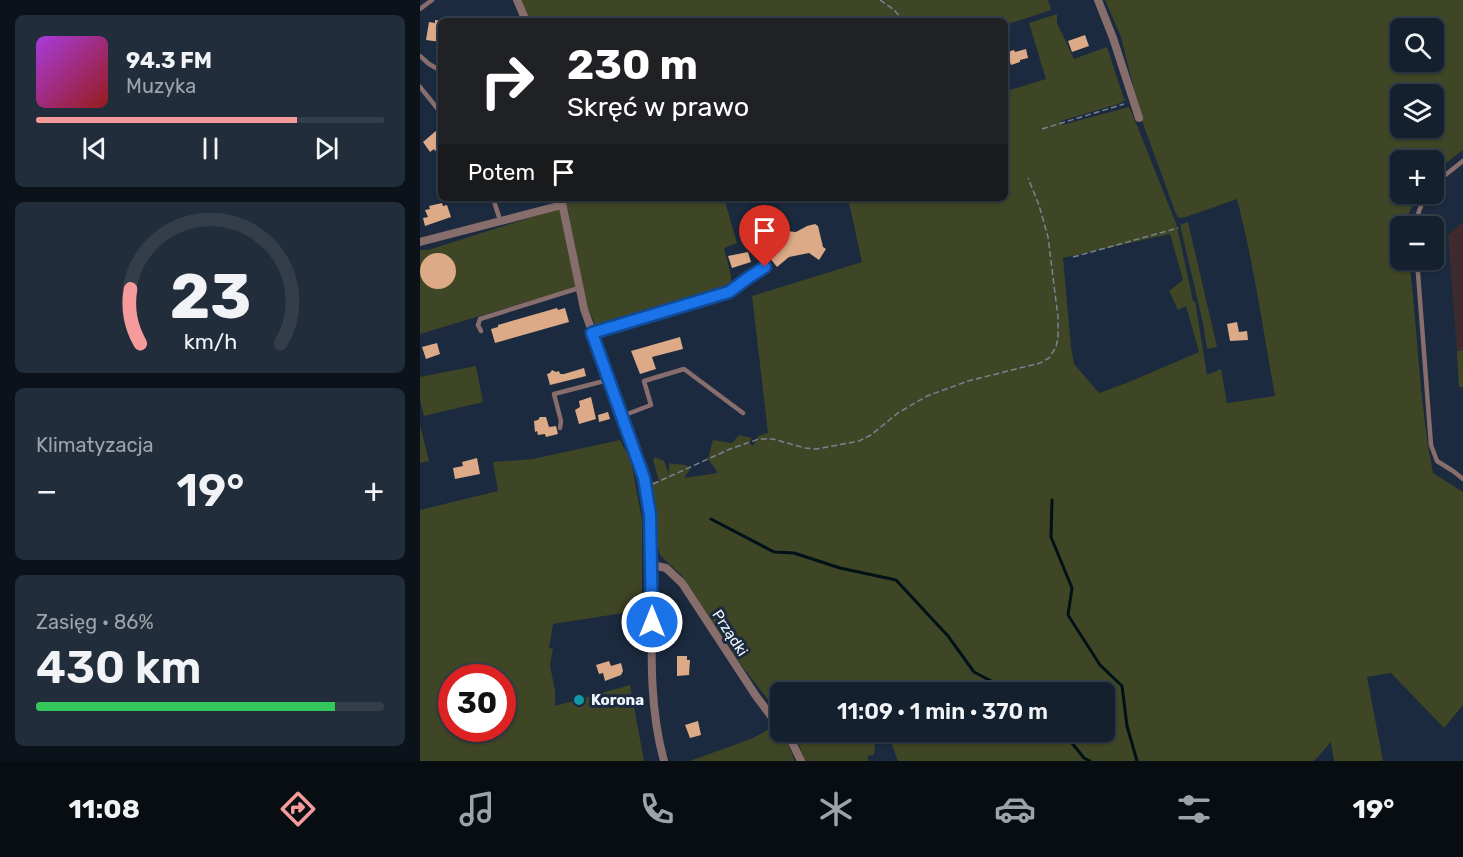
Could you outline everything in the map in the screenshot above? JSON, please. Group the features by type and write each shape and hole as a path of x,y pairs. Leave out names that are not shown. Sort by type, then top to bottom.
{"street":[{"path":"517,0 525,18"},
{"path":"1098,0 1139,118"},
{"path":"420,242 562,201 584,309 646,487 650,515 652,565 652,693 654,717 664,761"},
{"name":"Prządki","path":"652,565 666,568 682,583 770,715"},
{"path":"792,742 801,761"}],"lane":[{"path":"420,9 432,0"},
{"path":"420,56 438,69"},
{"path":"420,87 438,109"},
{"path":"1444,176 1463,161"},
{"path":"494,201 500,220"},
{"path":"592,333 729,292 765,267"},
{"path":"1418,270 1431,445 1437,461 1463,479"},
{"path":"481,331 478,325 480,319 579,288"},
{"path":"622,416 651,405 644,381 684,369 743,413"},
{"path":"560,428 561,421 554,394 608,380"}],"path":[{"path":"880,0 901,18"},
{"path":"1042,129 1134,101"},
{"path":"646,487 730,449 759,439 773,439 804,448 818,449 859,441 872,435 898,413 927,396 968,381 1040,363 1049,358 1056,347 1058,317 1048,237 1028,178"},
{"path":"1073,257 1178,228"}],"shaded area":[{"path":"1463,222 1463,350 1457,351 1448,235"}],"green space":[{"path":"517,0 1048,0 1051,10 1008,24 1008,18 525,18"},
{"path":"1105,0 1463,0 1463,150 1444,164 1444,150 1390,150 1390,204 1413,204 1408,216 1390,216 1390,270 1410,270 1428,447 1433,473 1463,492 1463,705 1444,728 1391,673 1367,677 1383,761 1334,761 1331,742 1314,761 898,761 891,742 1115,742 1115,682 770,682 770,702 738,661 681,575 660,555 650,482 659,481 653,460 655,457 664,461 669,474 669,463 689,466 691,468 684,478 718,473 708,459 713,440 732,443 739,435 752,438 749,443 753,446 758,436 768,433 752,296 862,262 849,201 1008,201 1008,87 1010,90 1046,79 1029,23 1057,14 1057,23 1074,59 1107,47 1124,99 1127,99 1118,104 1061,121 1062,125 1129,107 1177,226 1193,301 1195,301 1207,375 1221,369 1227,403 1275,396 1253,272 1237,199 1186,217 1179,218 1141,118 1121,37","holes":["1170,234 1183,280 1169,291 1178,310 1186,306 1199,352 1099,393 1074,364 1063,258"]},
{"path":"562,201 725,201 737,243 724,248 731,276 731,283 726,291 596,327 577,282"},
{"path":"560,208 576,287 420,334 420,250 428,250"},
{"path":"1188,222 1217,347 1207,349 1180,225"},
{"path":"1463,350 1463,387 1459,387 1457,351"},
{"path":"476,366 483,402 424,416 420,400 420,377"},
{"path":"420,425 429,461 420,463"},
{"path":"620,440 631,461 642,519 642,610 553,624 549,648 553,649 550,665 555,691 555,706 630,685 644,761 420,761 420,510 498,491 493,462 533,459"},
{"path":"770,729 770,742 787,742 795,761 690,761 753,738"},
{"path":"798,742 877,742 875,743 874,755 867,756 869,761 805,761"}],"building":[{"path":"435,20 438,20 438,42 426,40 429,22 435,23"},
{"path":"1085,35 1089,46 1072,52 1068,41"},
{"path":"1026,49 1028,58 1011,65 1008,52 1014,50 1015,52"},
{"path":"437,130 438,149 430,152 423,142"},
{"path":"442,203 443,206 447,205 451,217 425,226 423,218 428,217 425,210 430,209 429,206"},
{"path":"815,224 818,226 823,247 826,249 819,260 809,253 789,257 777,267 769,257 778,249 775,240 781,239 781,234 785,231 796,232"},
{"path":"748,252 751,262 732,268 728,256"},
{"path":"438,253 451,258 456,271 451,284 438,289 425,284 420,271 425,258"},
{"path":"557,308 558,310 565,308 569,322 495,343 491,329 498,325"},
{"path":"1237,322 1239,332 1247,331 1248,340 1230,341 1227,324"},
{"path":"680,337 683,349 652,357 656,369 640,374 631,351"},
{"path":"437,343 440,354 426,359 422,347"},
{"path":"584,368 586,376 550,385 547,374 552,370 564,374"},
{"path":"591,397 596,419 579,424 575,410 580,407 579,401"},
{"path":"608,412 610,419 599,422 598,415"},
{"path":"540,417 546,417 549,427 556,426 558,434 546,437 545,434 538,435 537,431 535,432 534,421"},
{"path":"477,458 480,474 455,479 453,468 463,466 462,462"},
{"path":"677,656 687,656 687,660 690,660 689,675 677,676"},
{"path":"609,661 611,666 621,663 623,671 621,675 605,681 603,673 599,674 596,665"},
{"path":"698,721 701,735 690,738 685,725"}],"waterway":[{"path":"1052,500 1051,537 1072,588 1068,615 1100,665 1122,686 1127,726 1137,761"},
{"path":"711,519 774,552 794,553 840,568 896,580 948,636 974,672 993,682"},
{"path":"1071,742 1084,758 1090,761"}],"place":[{"name":"Korona","path":"579,700"}],"route":[{"path":"652,622 650,515 644,478 592,333 729,292 765,267"}]}
